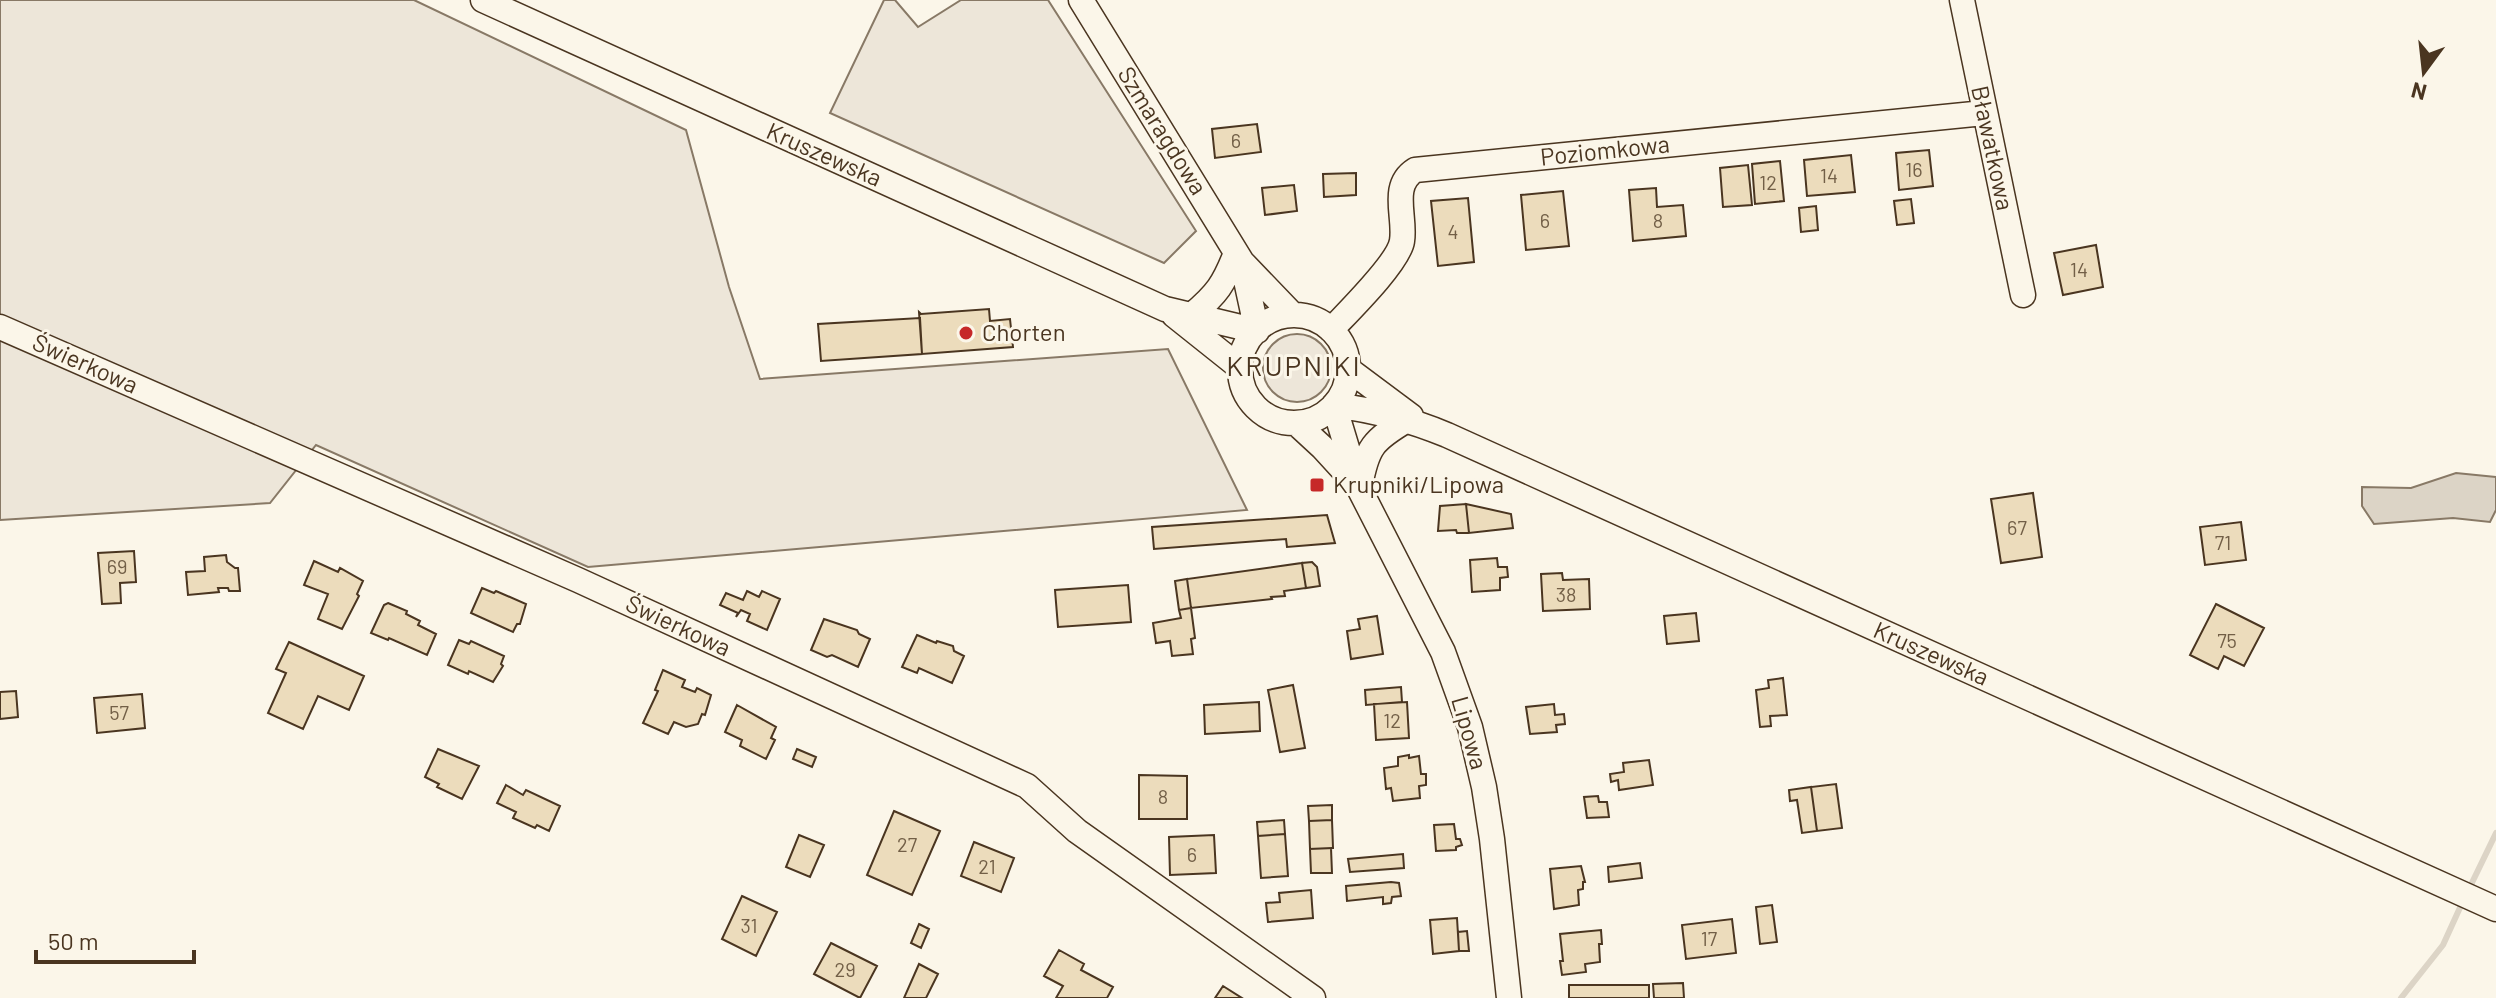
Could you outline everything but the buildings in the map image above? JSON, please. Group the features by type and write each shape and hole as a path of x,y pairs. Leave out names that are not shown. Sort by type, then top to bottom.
{"street":[{"name":"Kruszewska","path":"483,0 1165,309 1257,331"},
{"name":"Szmaragdowa","path":"1081,0 1239,258 1292,314"},
{"name":"Bławatkowa","path":"1962,0 2023,295"},
{"name":"Poziomkowa","path":"1331,330 1396,259 1402,241 1400,192 1407,175 1415,170 1984,113"},
{"name":"Szmaragdowa","path":"1239,258 1257,331"},
{"path":"1192,315 1213,297 1239,258"},
{"name":"Kruszewska","path":"1165,309 1238,366"},
{"path":"1292,314 1314,319 1331,330 1345,353 1348,369 1345,385 1334,405 1317,418 1296,423 1275,420 1261,413 1243,389 1238,366 1245,345 1269,321 1292,314"},
{"name":"Świerkowa","path":"0,327 578,580 1027,786 1077,831 1313,998"},
{"name":"Kruszewska","path":"1348,369 1415,422"},
{"name":"Kruszewska","path":"1334,405 1415,422 2496,909"},
{"name":"Lipowa","path":"1334,405 1359,488 1443,652 1470,727 1492,839 1509,998"},
{"path":"1359,488 1364,460 1374,444 1380,437 1415,422"},
{"name":"Lipowa","path":"1296,423 1359,488"}],"shaded area":[{"path":"0,0 414,0 686,130 729,287 760,379 1168,349 1247,510 588,567 316,445 270,503 0,520"},
{"path":"884,0 895,0 918,27 961,0 1048,0 1196,231 1164,263 830,113"},
{"path":"1290,334 1304,334 1316,339 1326,349 1331,368 1326,387 1316,397 1304,402 1290,402 1278,397 1268,387 1263,375 1263,361 1268,349 1278,339"},
{"path":"2456,473 2496,477 2496,510 2490,522 2453,518 2374,524 2362,506 2362,487 2411,488"}],"waterway":[{"path":"2468,891 2496,833"},
{"path":"2401,998 2443,945 2463,901"}],"place":[{"name":"Chorten","path":"966,333"},
{"name":"Krupniki/Lipowa","path":"1317,485"}],"district":[{"name":"KRUPNIKI","path":"1294,366"}]}
